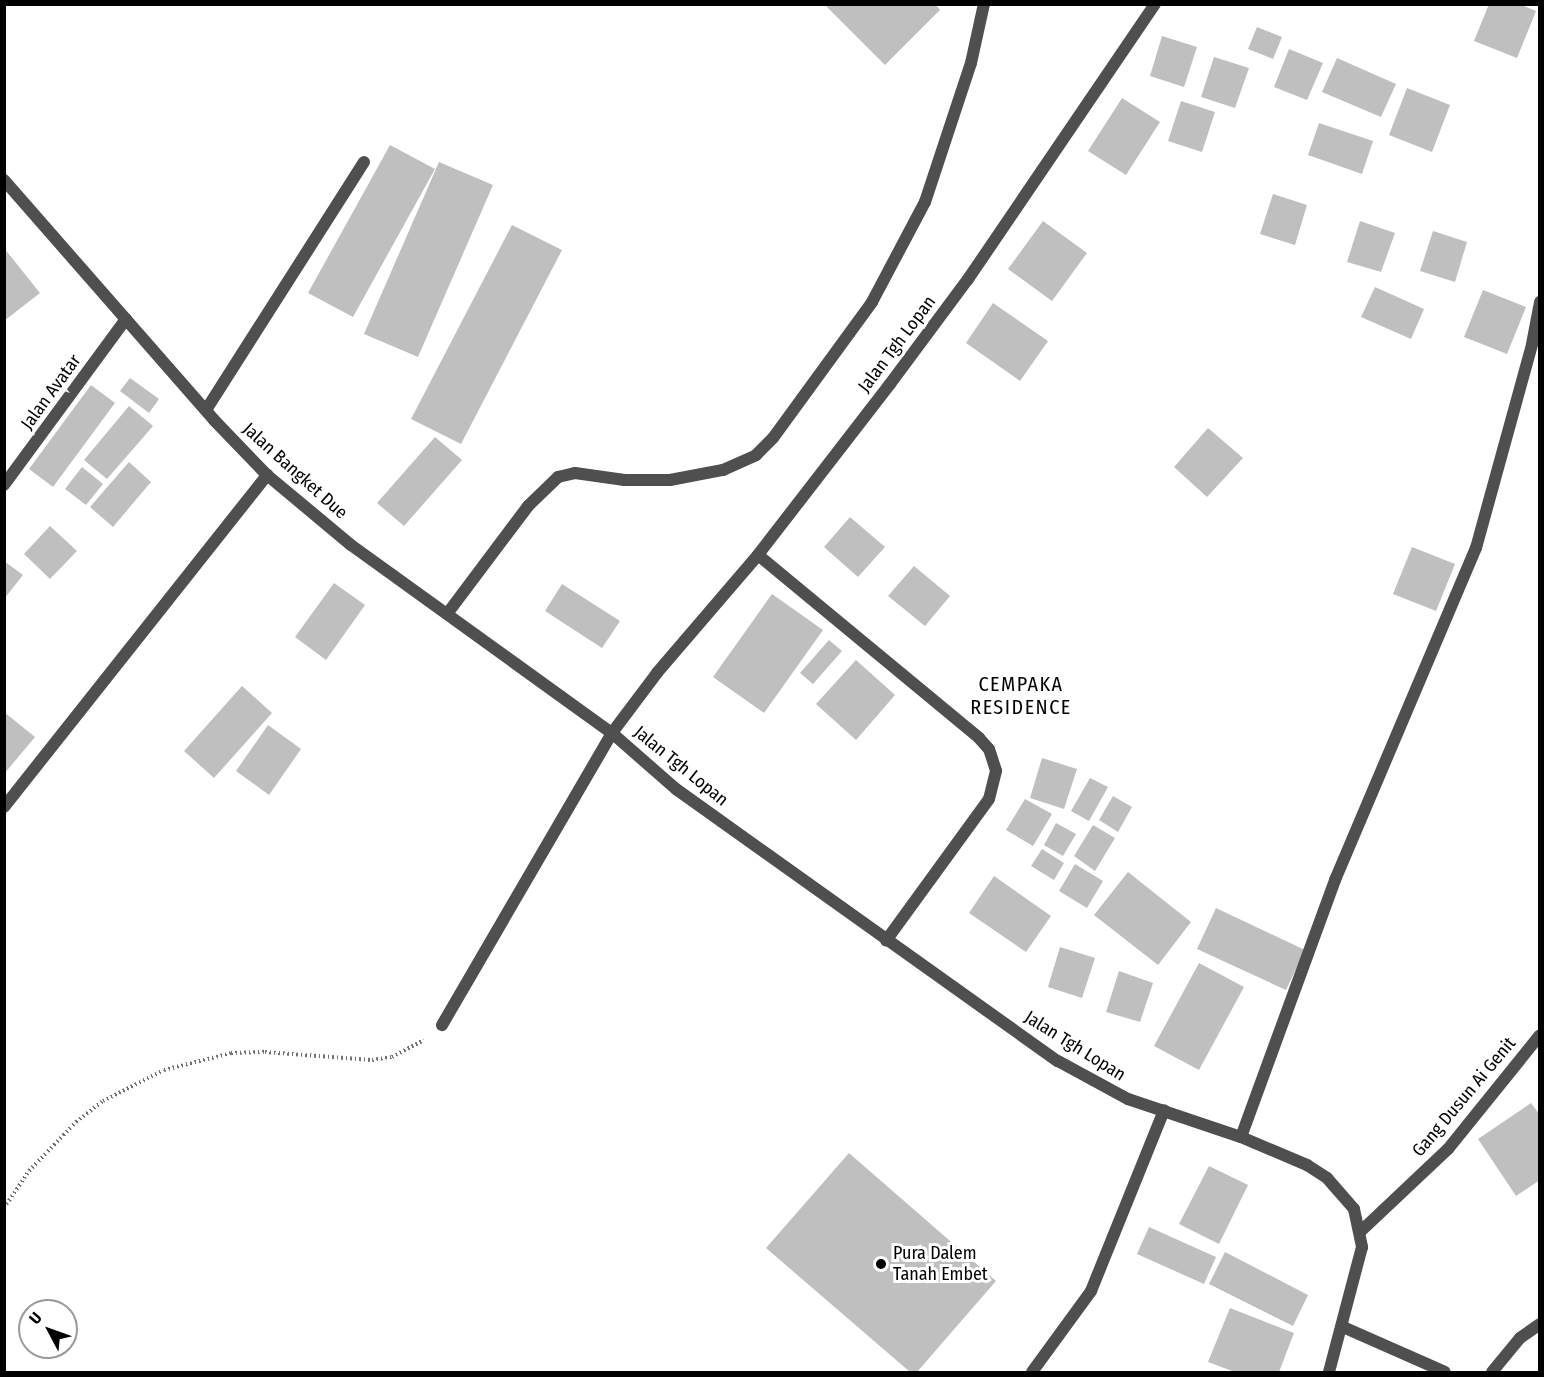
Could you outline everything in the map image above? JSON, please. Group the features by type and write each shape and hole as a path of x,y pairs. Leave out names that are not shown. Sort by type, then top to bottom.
{"street":[{"path":"447,614 528,506 565,473 625,480 670,480 723,470 756,455 773,438 872,302 925,202 971,63 984,4"},
{"name":"Jalan Tgh Lopan","path":"1155,4 968,279 758,555 657,674 612,733 676,789 886,941 1058,1061 1128,1100 1240,1137 1307,1165 1327,1178 1354,1209 1361,1231 1362,1247 1343,1327 1329,1372"},
{"path":"206,410 364,162"},
{"name":"Jalan Bangket Due","path":"4,180 206,410 267,475 351,545 612,733"},
{"path":"1240,1137 1335,880 1476,548 1532,344 1539,302"},
{"name":"Jalan Avatar","path":"4,485 126,319"},
{"path":"4,807 267,475"},
{"path":"758,555 979,738 989,749 996,771 989,799 886,941"},
{"path":"442,1025 612,733"},
{"name":"Gang Dusun Ai Genit","path":"1361,1231 1449,1149 1534,1052 1539,1035"},
{"path":"1032,1372 1090,1291 1164,1110"},
{"path":"1492,1372 1520,1338 1539,1324"},
{"path":"1343,1327 1445,1372"}],"path":[{"path":"4,1208 29,1171 76,1122 103,1101 164,1070 231,1053 265,1052 372,1060 410,1049 442,1025"}],"building":[{"path":"824,4 935,4 940,10 885,65"},
{"path":"1489,4 1519,4 1536,11 1517,58 1474,41"},
{"path":"1257,27 1282,37 1273,59 1248,49"},
{"path":"1162,36 1197,47 1184,87 1150,76"},
{"path":"1289,49 1323,63 1307,100 1274,87"},
{"path":"1214,57 1249,68 1235,108 1201,97"},
{"path":"1337,58 1396,84 1381,117 1322,92"},
{"path":"1407,88 1450,105 1432,152 1389,135"},
{"path":"1122,98 1160,122 1126,175 1088,151"},
{"path":"1181,101 1215,112 1202,152 1168,141"},
{"path":"1319,123 1373,141 1362,174 1308,155"},
{"path":"390,145 435,169 353,317 308,293"},
{"path":"439,162 493,185 418,357 364,334"},
{"path":"1273,194 1307,205 1295,245 1260,234"},
{"path":"1043,221 1087,253 1052,301 1008,269"},
{"path":"1360,221 1395,233 1381,272 1347,262"},
{"path":"512,225 562,250 461,444 411,419"},
{"path":"1433,231 1467,242 1455,282 1420,271"},
{"path":"4,248 40,293 4,321"},
{"path":"1375,287 1424,309 1411,339 1361,317"},
{"path":"1483,290 1526,307 1507,354 1464,337"},
{"path":"993,303 1048,341 1020,381 966,343"},
{"path":"130,378 159,399 149,413 120,391"},
{"path":"91,385 115,403 53,487 29,469"},
{"path":"129,406 153,426 107,479 84,460"},
{"path":"1208,428 1243,458 1207,497 1174,467"},
{"path":"435,437 462,460 404,526 377,503"},
{"path":"129,462 151,482 113,527 90,507"},
{"path":"82,467 103,484 86,505 65,489"},
{"path":"850,517 885,547 858,577 824,547"},
{"path":"50,526 77,551 50,579 24,554"},
{"path":"1412,547 1455,564 1436,611 1393,594"},
{"path":"4,561 23,575 4,599"},
{"path":"914,566 950,596 925,626 888,596"},
{"path":"334,583 365,605 326,660 295,637"},
{"path":"562,584 620,621 602,648 545,611"},
{"path":"772,594 823,630 764,713 713,677"},
{"path":"829,640 842,651 813,684 800,673"},
{"path":"856,660 895,695 856,740 816,704"},
{"path":"242,686 272,713 214,778 184,751"},
{"path":"4,712 35,737 4,774"},
{"path":"268,725 301,749 269,795 236,771"},
{"path":"1042,758 1077,769 1064,809 1030,798"},
{"path":"1090,778 1108,787 1089,821 1071,811"},
{"path":"1113,796 1132,807 1118,832 1099,820"},
{"path":"1025,799 1052,814 1033,846 1006,830"},
{"path":"1056,823 1076,834 1063,856 1044,845"},
{"path":"1093,825 1115,838 1095,871 1074,856"},
{"path":"1042,849 1064,863 1054,880 1031,866"},
{"path":"1075,864 1103,881 1087,908 1059,891"},
{"path":"1128,872 1191,922 1158,965 1094,915"},
{"path":"994,876 1051,916 1026,952 969,913"},
{"path":"1216,908 1305,950 1286,990 1197,949"},
{"path":"1060,947 1095,958 1082,998 1048,987"},
{"path":"1199,963 1244,987 1199,1070 1154,1046"},
{"path":"1119,971 1153,983 1140,1022 1106,1012"},
{"path":"1531,1103 1540,1115 1540,1180 1516,1196 1478,1139"},
{"name":"Pura Dalem Tanah Embet","path":"849,1153 996,1281 917,1372 910,1372 766,1248"},
{"path":"1209,1166 1248,1185 1219,1244 1179,1224"},
{"path":"1149,1227 1216,1257 1204,1284 1137,1254"},
{"path":"1225,1252 1308,1295 1293,1326 1209,1284"},
{"path":"1230,1308 1294,1333 1279,1372 1235,1372 1208,1362"}],"place":[{"name":"Pura Dalem Tanah Embet","path":"881,1264"}],"district":[{"name":"CEMPAKA RESIDENCE","path":"1021,696"}]}
